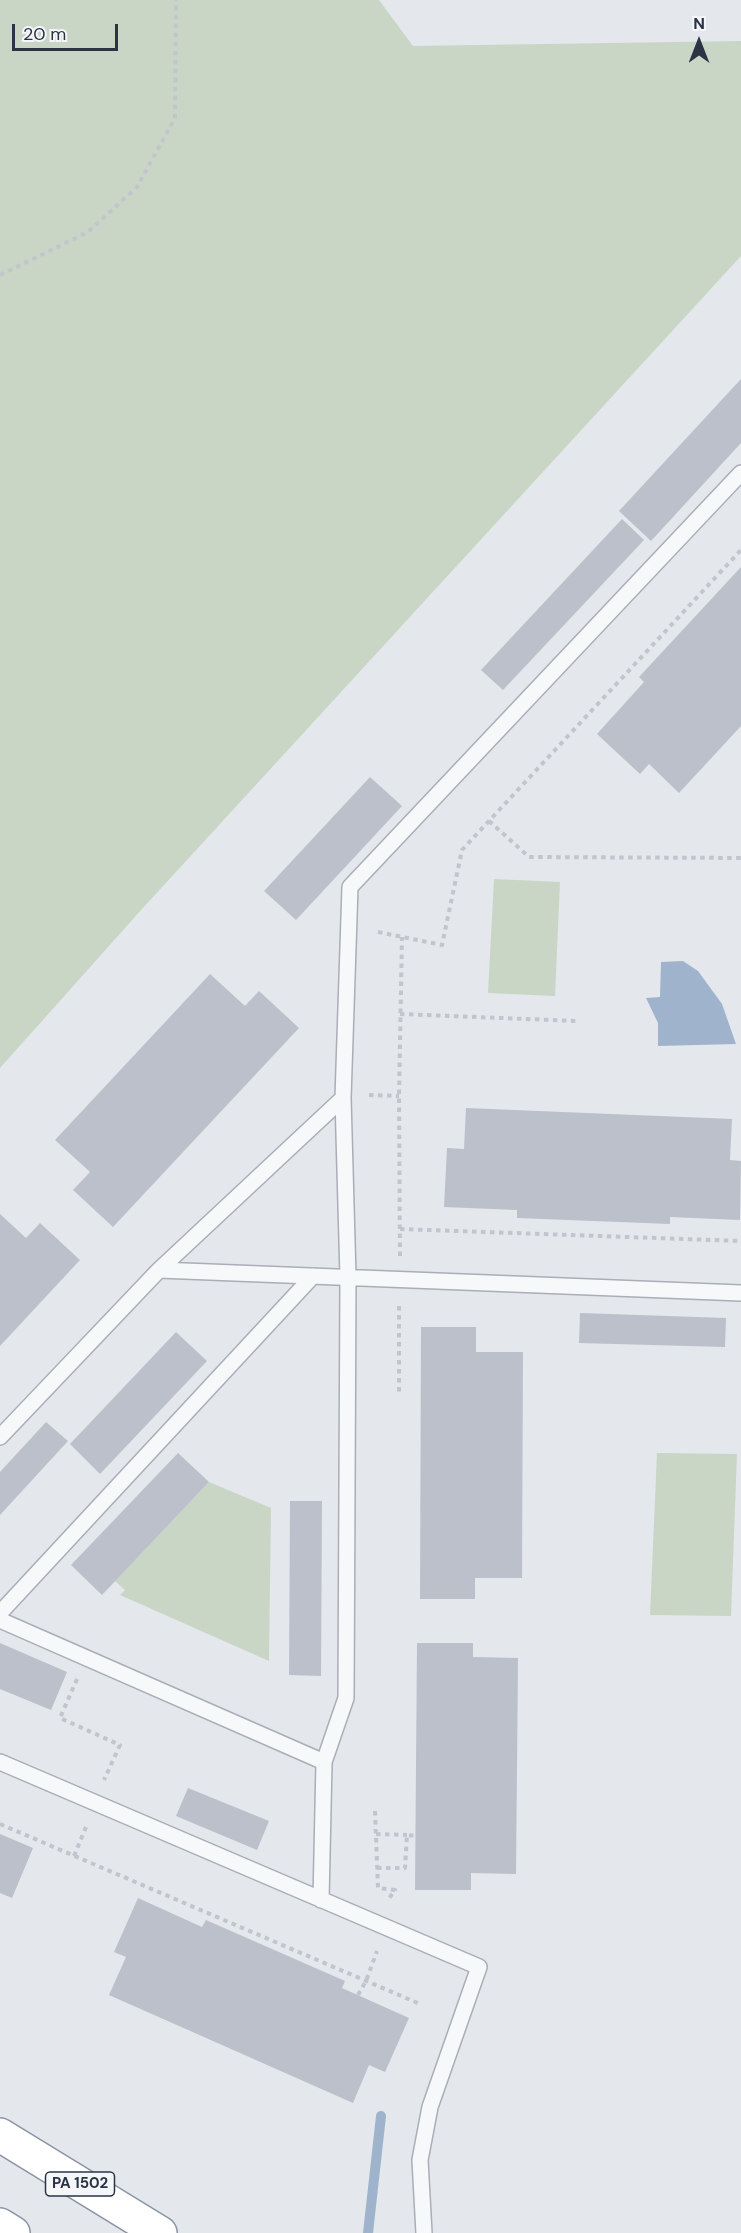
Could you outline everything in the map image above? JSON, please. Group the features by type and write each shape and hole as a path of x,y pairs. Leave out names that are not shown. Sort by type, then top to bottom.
{"highway":[{"name":"PA 1502","path":"0,2135 160,2233"},
{"path":"0,2224 13,2233"}],"lane":[{"path":"321,1900 324,1762 346,1698 348,1277 343,1098 350,887 741,472"},
{"path":"0,1437 159,1270 343,1098"},
{"path":"159,1270 741,1293"},
{"path":"0,1613 313,1276"},
{"path":"0,1620 324,1762"},
{"path":"0,1762 478,1967 430,2107 420,2160 424,2233"}],"path":[{"path":"0,275 88,232 137,187 175,118 176,0"},
{"path":"378,932 442,945 462,850 741,550"},
{"path":"489,821 529,857 741,858"},
{"path":"399,1260 402,937"},
{"path":"400,1014 577,1021"},
{"path":"369,1095 399,1096"},
{"path":"400,1229 741,1241"},
{"path":"399,1306 399,1395"},
{"path":"77,1679 60,1718 120,1745 102,1783"},
{"path":"375,1811 378,1888 395,1890 384,1905"},
{"path":"0,1824 420,2004"},
{"path":"74,1856 88,1824"},
{"path":"376,1834 416,1836"},
{"path":"377,1869 405,1868 407,1835"},
{"path":"358,1995 377,1951"}],"green space":[{"path":"0,0 379,0 413,46 741,41 741,256 142,909 0,1068"},
{"path":"494,879 560,882 555,996 488,993"},
{"path":"657,1453 737,1454 731,1616 650,1615"},
{"path":"209,1482 271,1508 269,1661 120,1595 125,1590 115,1581"}],"water":[{"path":"683,961 698,971 722,1004 736,1044 658,1046 658,1023 646,998 660,997 661,962"}],"building":[{"path":"741,379 741,443 651,541 619,511"},
{"path":"622,519 644,540 503,690 481,670"},
{"path":"741,567 741,726 679,793 649,764 640,774 597,734 644,682 639,677"},
{"path":"370,777 402,806 296,920 264,891"},
{"path":"210,974 245,1006 259,991 299,1028 113,1227 73,1190 90,1172 55,1140"},
{"path":"466,1108 732,1119 730,1160 741,1161 740,1220 670,1217 670,1224 517,1218 517,1210 444,1207 447,1148 464,1149"},
{"path":"0,1214 26,1238 40,1223 80,1260 0,1346"},
{"path":"580,1313 726,1318 725,1347 579,1343"},
{"path":"421,1327 476,1327 476,1352 523,1352 522,1578 475,1578 475,1599 420,1599"},
{"path":"176,1332 207,1361 100,1474 70,1444"},
{"path":"46,1422 68,1441 0,1515 0,1472"},
{"path":"178,1453 209,1482 102,1595 71,1565"},
{"path":"290,1501 322,1501 321,1676 289,1675"},
{"path":"0,1643 67,1672 51,1710 0,1689"},
{"path":"417,1643 473,1643 473,1657 518,1658 516,1874 471,1873 471,1890 415,1890"},
{"path":"188,1788 269,1821 257,1850 176,1816"},
{"path":"0,1834 33,1848 12,1898 0,1893"},
{"path":"138,1898 202,1927 206,1920 345,1981 342,1988 409,2018 385,2072 369,2065 353,2103 109,1995 126,1957 114,1952"}],"waterway":[{"path":"368,2233 381,2116"}]}
